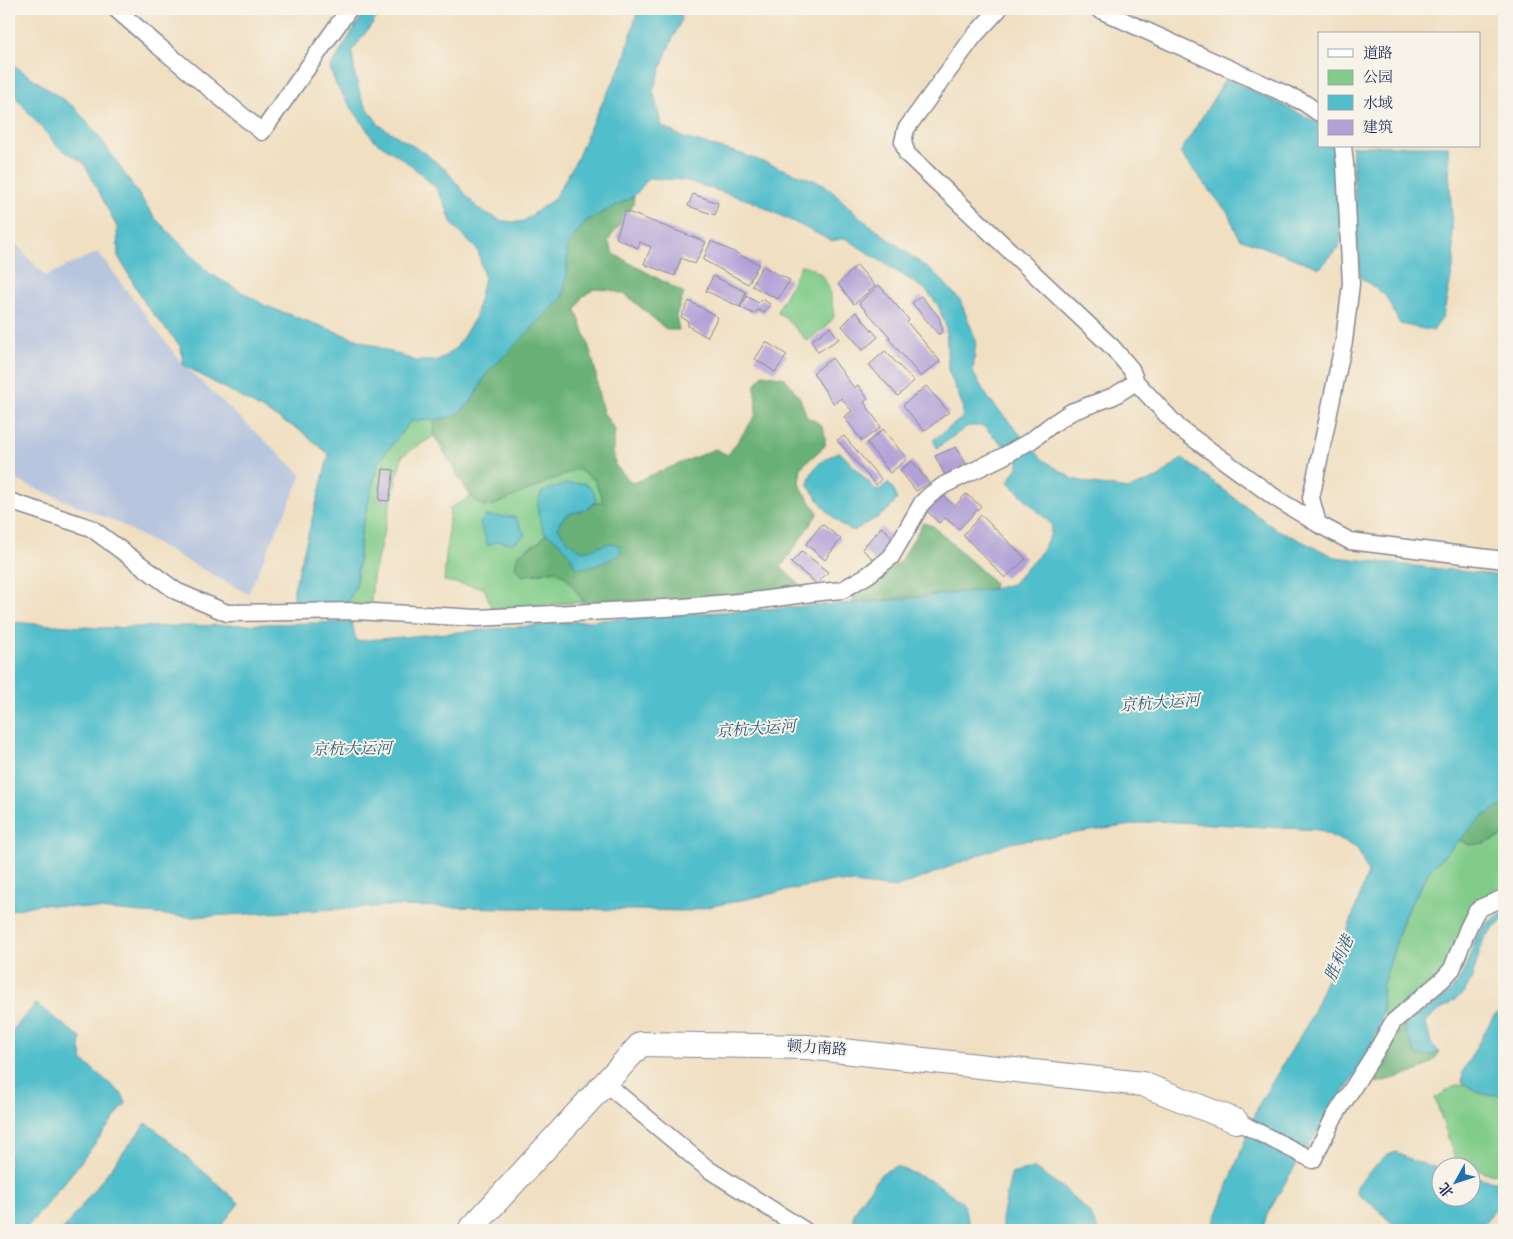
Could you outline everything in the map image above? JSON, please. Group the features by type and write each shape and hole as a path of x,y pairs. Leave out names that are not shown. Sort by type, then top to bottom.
{"street":[{"path":"116,9 262,132 349,9"},
{"path":"999,9 974,36 906,129 903,142 907,154 1112,347 1131,369 1136,382 1179,428 1277,499 1318,524 1350,540 1504,560"},
{"path":"1098,9 1303,102 1318,112"},
{"path":"1318,524 1311,498 1344,341 1351,284 1343,148"},
{"path":"9,501 91,528 176,591 227,613 356,611 477,618 683,607 761,600 842,590 868,575 891,557 922,503 930,495 944,485 1032,440 1070,412 1114,396 1136,382"},
{"path":"1236,1121 1313,1160 1333,1119 1393,1022 1444,979 1452,969 1476,912 1482,907 1504,898"},
{"name":"顿力南路","path":"470,1230 641,1044 807,1046 1142,1084 1236,1121"},
{"path":"605,1083 708,1169 804,1230"}],"shaded area":[{"path":"9,236 45,276 98,252 183,365 302,475 248,594 116,522 9,477"}],"green space":[{"path":"634,196 633,205 608,241 614,254 684,293 676,316 679,330 667,330 626,295 610,290 594,289 582,297 576,310 595,368 603,412 615,430 613,447 615,465 632,483 715,449 728,455 756,415 755,386 763,374 785,378 800,398 807,417 822,427 825,435 825,446 801,467 799,484 818,513 781,567 802,587 695,599 584,602 566,577 555,570 522,576 515,566 518,554 540,541 551,528 553,516 603,501 594,479 577,469 494,505 483,506 471,497 434,436 435,420 457,415 472,401 486,374 563,297 567,271 567,246 586,221"},
{"path":"801,265 811,268 824,278 830,294 834,317 825,328 807,341 786,318 777,312"},
{"path":"435,420 434,436 402,456 373,577 371,603 340,615 356,586 361,533 378,462 411,421"},
{"path":"577,469 594,479 604,501 553,516 551,528 540,541 518,554 534,575 555,570 566,577 584,602 492,609 484,588 444,581 450,508 471,497 483,506 494,505"},
{"path":"923,523 933,526 994,582 993,589 853,603 853,591 900,562"},
{"path":"1504,805 1504,836 1485,843 1470,845 1459,840 1483,816"},
{"path":"1504,836 1504,892 1492,895 1444,969 1436,978 1387,1016 1383,1013 1382,987 1405,914 1430,870 1459,840 1470,845 1485,843"},
{"path":"1403,1025 1416,1055 1433,1055 1439,1052 1429,1065 1421,1069 1377,1083 1371,1071 1388,1042"},
{"path":"1474,1083 1504,1087 1504,1174 1480,1170 1480,1156 1454,1156 1435,1098 1457,1085"}],"water":[{"path":"366,9 383,9 352,51 355,76 362,100 379,125 423,152 445,169 477,208 502,221 522,222 554,199 577,159 591,125 623,63 638,9 679,9 682,19 668,49 653,91 662,126 684,138 742,154 824,184 862,219 938,276 960,300 976,340 973,373 989,399 1042,459 1073,479 1129,489 1159,477 1182,458 1274,528 1335,557 1504,576 1504,805 1483,816 1430,870 1405,914 1382,987 1383,1013 1371,1051 1289,1176 1267,1215 1262,1230 1211,1230 1259,1104 1308,1023 1344,940 1368,873 1357,848 1319,830 1158,821 1010,843 896,888 833,881 689,911 393,906 190,917 39,904 9,911 9,622 100,628 352,622 356,641 586,621 885,601 993,589 1012,584 1039,555 1050,536 1052,525 1008,482 1018,467 1018,459 983,426 968,426 937,448 933,440 962,418 963,406 948,370 946,327 938,305 926,290 845,238 832,241 751,201 684,180 649,178 634,196 586,221 567,246 567,271 563,297 486,374 472,401 457,415 435,420 411,421 378,462 361,533 356,586 340,615 294,617 294,589 329,454 301,431 183,365 181,347 146,305 118,256 117,227 84,163 57,146 9,89 9,62 74,107 98,135 155,218 209,273 266,306 416,361 438,361 456,348 475,318 484,277 478,251 452,224 436,188 411,165 374,140 336,85 330,68"},
{"path":"1226,78 1318,123 1318,148 1335,148 1342,230 1339,247 1320,268 1239,238 1228,213 1180,153"},
{"path":"1352,148 1448,148 1454,263 1443,317 1433,331 1400,324 1385,295 1360,277"},
{"path":"840,452 877,491 888,483 894,490 897,499 883,514 854,531 840,524 808,486 811,474 819,464"},
{"path":"585,483 594,492 596,501 585,510 565,516 558,527 568,541 584,551 610,543 619,545 621,552 599,564 581,568 575,567 571,556 559,542 544,532 538,514 538,502 542,492 565,484"},
{"path":"486,516 515,517 525,535 515,542 497,541 488,546 480,523"},
{"path":"1504,913 1504,919 1484,938 1471,981 1463,994 1425,1021 1431,1043 1439,1052 1428,1055 1416,1055 1403,1025 1437,1003 1455,986 1462,976 1477,936 1492,920"},
{"path":"36,1004 81,1038 80,1048 83,1061 122,1094 126,1103 25,1230 9,1230 9,1034"},
{"path":"1504,1008 1504,1095 1483,1094 1462,1082 1463,1071 1493,1017"},
{"path":"146,1123 239,1203 218,1230 63,1230"},
{"path":"1396,1152 1415,1162 1430,1166 1430,1206 1480,1206 1480,1178 1504,1183 1504,1196 1480,1230 1399,1230 1375,1207 1357,1194 1356,1186 1385,1156"},
{"path":"896,1166 936,1183 963,1203 969,1223 966,1230 855,1230 853,1217 860,1202 882,1173"},
{"path":"1033,1168 1062,1187 1089,1212 1098,1230 1002,1230 1002,1219 1011,1174"}],"building":[{"path":"693,194 718,203 715,215 688,206"},
{"path":"625,211 706,242 695,264 681,258 675,276 644,264 651,247 640,242 638,248 616,238"},
{"path":"711,241 759,264 748,284 703,260"},
{"path":"857,265 875,286 854,304 838,284"},
{"path":"762,266 790,280 778,299 752,286"},
{"path":"713,276 746,292 740,307 706,291"},
{"path":"879,285 940,361 921,377 888,338 890,337 859,303"},
{"path":"747,296 758,303 762,299 770,304 764,313 758,310 754,314 740,307"},
{"path":"921,296 939,317 943,332 938,334 912,303"},
{"path":"689,301 718,317 707,337 688,326 688,321 681,317"},
{"path":"856,312 878,337 863,350 842,326"},
{"path":"830,327 839,339 818,352 811,341"},
{"path":"766,342 787,355 775,372 755,359"},
{"path":"885,351 914,381 898,396 869,365"},
{"path":"832,358 854,388 858,385 868,399 864,402 881,427 862,441 844,417 852,411 841,398 834,404 813,373"},
{"path":"926,386 949,412 924,431 903,405"},
{"path":"883,429 907,459 890,473 867,443"},
{"path":"844,436 881,479 876,485 837,440"},
{"path":"956,447 968,467 946,477 935,456"},
{"path":"912,461 929,483 916,491 900,470"},
{"path":"383,469 394,470 389,501 379,500"},
{"path":"941,494 955,506 966,494 981,506 959,529 945,518 939,523 926,510"},
{"path":"981,515 1026,559 1005,578 963,535"},
{"path":"822,524 841,539 825,560 806,544"},
{"path":"881,527 894,538 875,561 862,549"},
{"path":"802,551 828,572 817,584 791,563"}],"water label":[{"name":"京杭大运河","path":"1160,704"},
{"name":"京杭大运河","path":"756,730"},
{"name":"京杭大运河","path":"352,750"},
{"name":"胜利港","path":"1340,959"}]}
